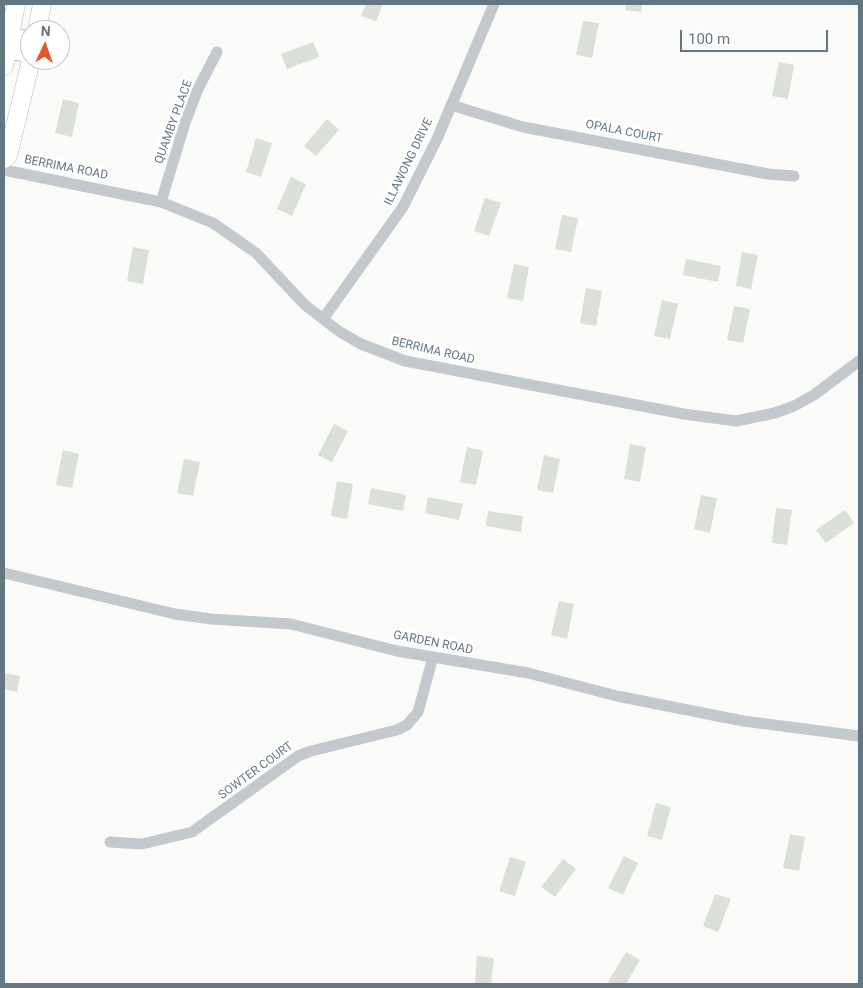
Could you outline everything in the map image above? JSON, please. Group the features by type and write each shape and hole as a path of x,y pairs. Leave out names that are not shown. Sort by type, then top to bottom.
{"main road":[{"path":"6,48 16,4"},
{"path":"38,20 42,4"},
{"path":"6,48 20,43"},
{"path":"6,48 20,52"},
{"path":"4,159 8,156 28,70"}],"street":[{"name":"ILLAWONG DRIVE","path":"323,319 403,207 420,175 494,4"},
{"name":"QUAMBY PLACE","path":"161,202 185,123 198,89 217,52"},
{"name":"OPALA COURT","path":"451,105 523,127 768,174 794,176"},
{"name":"BERRIMA ROAD","path":"4,170 161,202 213,223 237,238 274,271 305,305 323,319 361,344 405,361 714,419 736,421 794,406 814,395 859,361"},
{"name":"GARDEN ROAD","path":"4,573 175,614 211,619 291,624 433,657 528,674 617,696 742,721 859,736"},
{"name":"SOWTER COURT","path":"110,842 142,844 192,832 298,756 311,751 397,730 407,725 418,712 433,657"}],"shaded area":[{"path":"366,4 383,4 376,21 361,16"},
{"path":"626,4 642,4 641,12 625,10"},
{"path":"583,21 599,23 592,58 576,55"},
{"path":"313,42 319,57 287,69 281,54"},
{"path":"779,62 794,65 788,99 772,96"},
{"path":"63,99 79,103 72,137 55,133"},
{"path":"327,119 339,130 316,156 304,146"},
{"path":"256,138 272,143 261,177 246,172"},
{"path":"291,177 306,184 292,216 277,209"},
{"path":"485,198 501,203 489,236 474,231"},
{"path":"562,215 578,218 571,252 555,249"},
{"path":"133,247 149,250 143,284 127,281"},
{"path":"742,252 758,255 751,289 736,286"},
{"path":"686,259 721,266 718,282 683,275"},
{"path":"514,264 529,267 523,301 507,298"},
{"path":"586,288 602,291 596,326 580,323"},
{"path":"662,300 678,304 670,339 654,336"},
{"path":"734,306 750,309 743,343 727,340"},
{"path":"334,424 348,431 332,462 318,455"},
{"path":"630,444 646,447 640,482 624,479"},
{"path":"467,447 483,451 476,485 460,482"},
{"path":"63,450 79,454 72,488 56,485"},
{"path":"544,455 560,459 553,493 537,490"},
{"path":"184,459 200,462 193,496 177,493"},
{"path":"337,481 353,484 347,519 331,516"},
{"path":"371,488 406,495 403,511 368,504"},
{"path":"701,495 717,498 710,533 694,529"},
{"path":"428,497 463,504 459,520 425,513"},
{"path":"776,508 792,510 787,545 772,543"},
{"path":"845,510 854,523 826,543 816,530"},
{"path":"488,511 523,516 521,532 486,526"},
{"path":"559,601 574,604 567,639 551,635"},
{"path":"4,673 20,676 17,692 4,689"},
{"path":"656,803 671,807 662,840 647,836"},
{"path":"790,834 805,837 799,871 783,868"},
{"path":"624,856 638,863 623,895 608,888"},
{"path":"510,857 526,862 515,896 499,891"},
{"path":"563,859 576,869 555,897 541,887"},
{"path":"715,894 731,899 718,932 703,926"},
{"path":"626,952 640,960 626,984 612,984 608,982"},
{"path":"477,956 494,958 491,984 475,984"}]}
